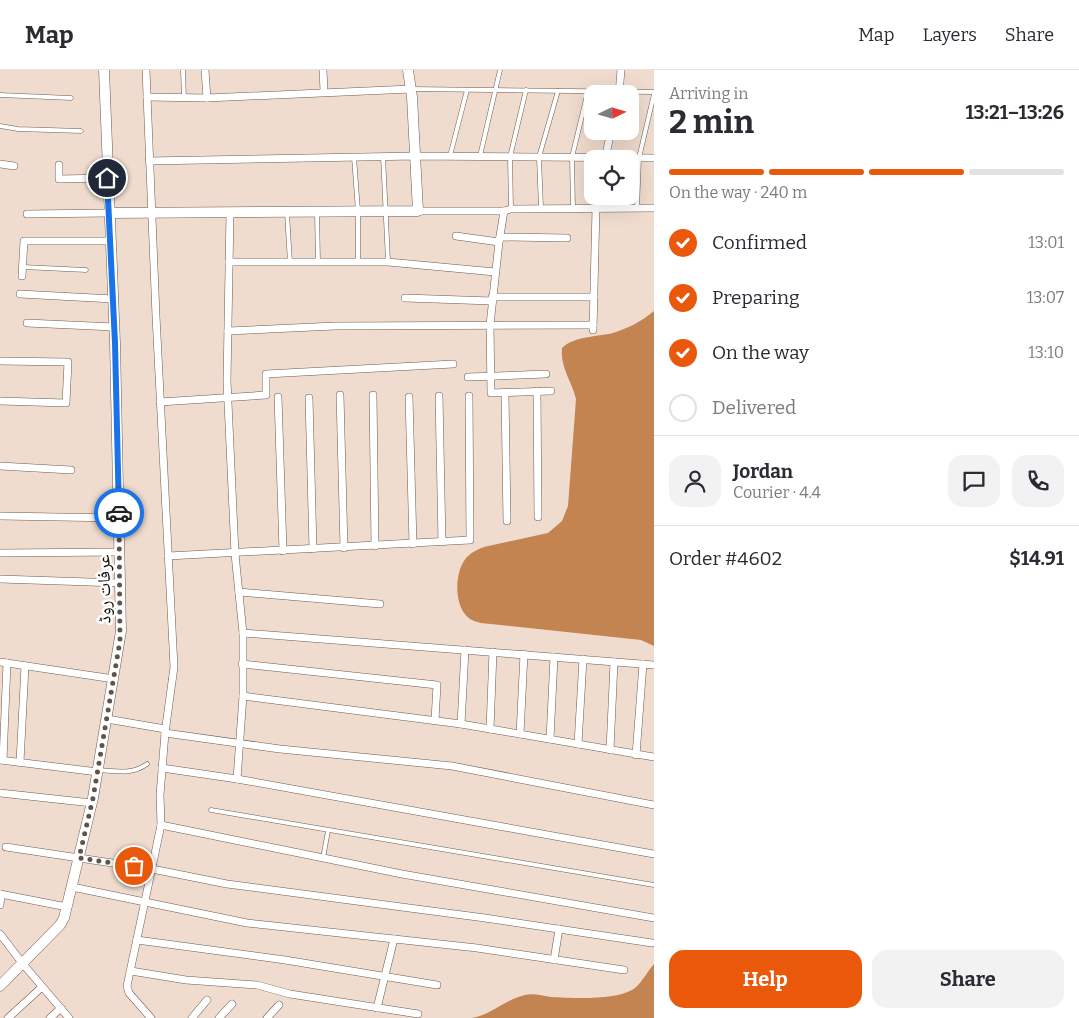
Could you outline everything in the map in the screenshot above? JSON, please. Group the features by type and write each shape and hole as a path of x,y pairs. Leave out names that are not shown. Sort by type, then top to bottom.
{"street":[{"name":"عرفات روڈ","path":"0,986 60,925 64,918 92,803 121,631 114,327 104,70"},
{"path":"146,70 151,213 174,667 162,768 160,795 162,825 127,986 129,993 151,1018"},
{"path":"205,70 207,98"},
{"path":"323,70 324,91"},
{"path":"408,70 411,89 418,211"},
{"path":"621,85 622,70"},
{"path":"147,97 207,98 324,91 411,89"},
{"path":"149,161 383,156 584,158"},
{"path":"639,158 654,158"},
{"path":"0,164 14,166"},
{"path":"59,165 59,179 107,178"},
{"path":"228,331 335,326 490,325 593,328 601,205"},
{"path":"28,214 654,208"},
{"path":"508,210 499,240 492,299 490,325 491,393 550,391"},
{"path":"230,213 228,397 235,554 243,632 243,696 237,779"},
{"path":"456,236 499,240 567,238"},
{"path":"22,276 24,241 110,241"},
{"path":"229,262 388,262 495,272"},
{"path":"20,294 113,299"},
{"path":"405,298 594,297"},
{"path":"27,323 114,327"},
{"path":"0,361 68,362 66,403 0,401"},
{"path":"160,402 266,395 266,374 452,364"},
{"path":"468,377 546,374"},
{"path":"537,391 538,517"},
{"path":"505,393 507,521"},
{"path":"340,395 344,548"},
{"path":"373,395 375,546"},
{"path":"439,396 442,542"},
{"path":"168,556 235,554 470,540 469,396"},
{"path":"409,397 413,544"},
{"path":"278,398 283,551"},
{"path":"310,398 313,549"},
{"path":"0,466 71,470"},
{"path":"0,516 119,518"},
{"path":"0,553 120,552"},
{"path":"0,579 120,583"},
{"path":"239,592 380,604"},
{"path":"243,632 654,665"},
{"path":"461,724 465,650"},
{"path":"490,729 494,652"},
{"path":"520,734 524,654"},
{"path":"550,739 554,657"},
{"path":"578,744 583,659"},
{"path":"610,750 614,662"},
{"path":"98,771 1,760 3,663 114,679"},
{"path":"242,664 437,685 435,720"},
{"path":"636,755 643,664"},
{"path":"20,762 25,666"},
{"path":"243,696 435,720 654,757"},
{"path":"107,719 165,731 280,749 452,766 654,805"},
{"path":"162,768 237,779 654,854"},
{"path":"0,793 92,803"},
{"path":"162,825 402,874 654,918"},
{"path":"6,847 152,869 227,884 652,943"},
{"path":"72,887 247,923 477,948 624,970"},
{"path":"0,905 0,894 67,907"},
{"path":"554,960 559,929"},
{"path":"0,935 70,1018"},
{"path":"377,1008 394,939"},
{"path":"137,940 437,985"},
{"path":"130,971 186,980 257,984 290,994 418,1014"},
{"path":"8,1018 42,987"},
{"path":"192,1018 207,1000"},
{"path":"219,1018 232,1004"},
{"path":"268,1018 279,1005"},
{"path":"50,1018 61,1008"}],"lane":[{"path":"183,70 184,98"},
{"path":"480,156 500,70"},
{"path":"411,89 584,91"},
{"path":"450,156 467,90"},
{"path":"508,210 510,157 526,90"},
{"path":"541,209 539,157 558,91"},
{"path":"639,93 654,93 639,158"},
{"path":"0,95 71,98"},
{"path":"573,209 572,158 584,108"},
{"path":"0,126 18,130 81,131"},
{"path":"383,156 388,262"},
{"path":"354,157 358,212 358,261"},
{"path":"287,212 290,263"},
{"path":"317,212 318,262"},
{"path":"23,267 86,270"},
{"path":"98,771 132,771 140,769 147,764"},
{"path":"211,810 654,885"},
{"path":"323,858 328,831"}],"shaded area":[{"path":"654,311 654,646 641,640 481,623 470,619 464,613 458,598 457,589 460,571 467,557 484,547 548,533 562,521 568,506 576,399 564,368 562,348 579,339 613,333 624,329"},
{"path":"654,964 654,1018 472,1018 486,1014 511,1000 528,994 571,998 617,995 638,986"}],"way so far":[{"path":"119,513 120,641 93,798 79,858 134,866"}],"route":[{"path":"107,178 115,343 119,513"}]}
